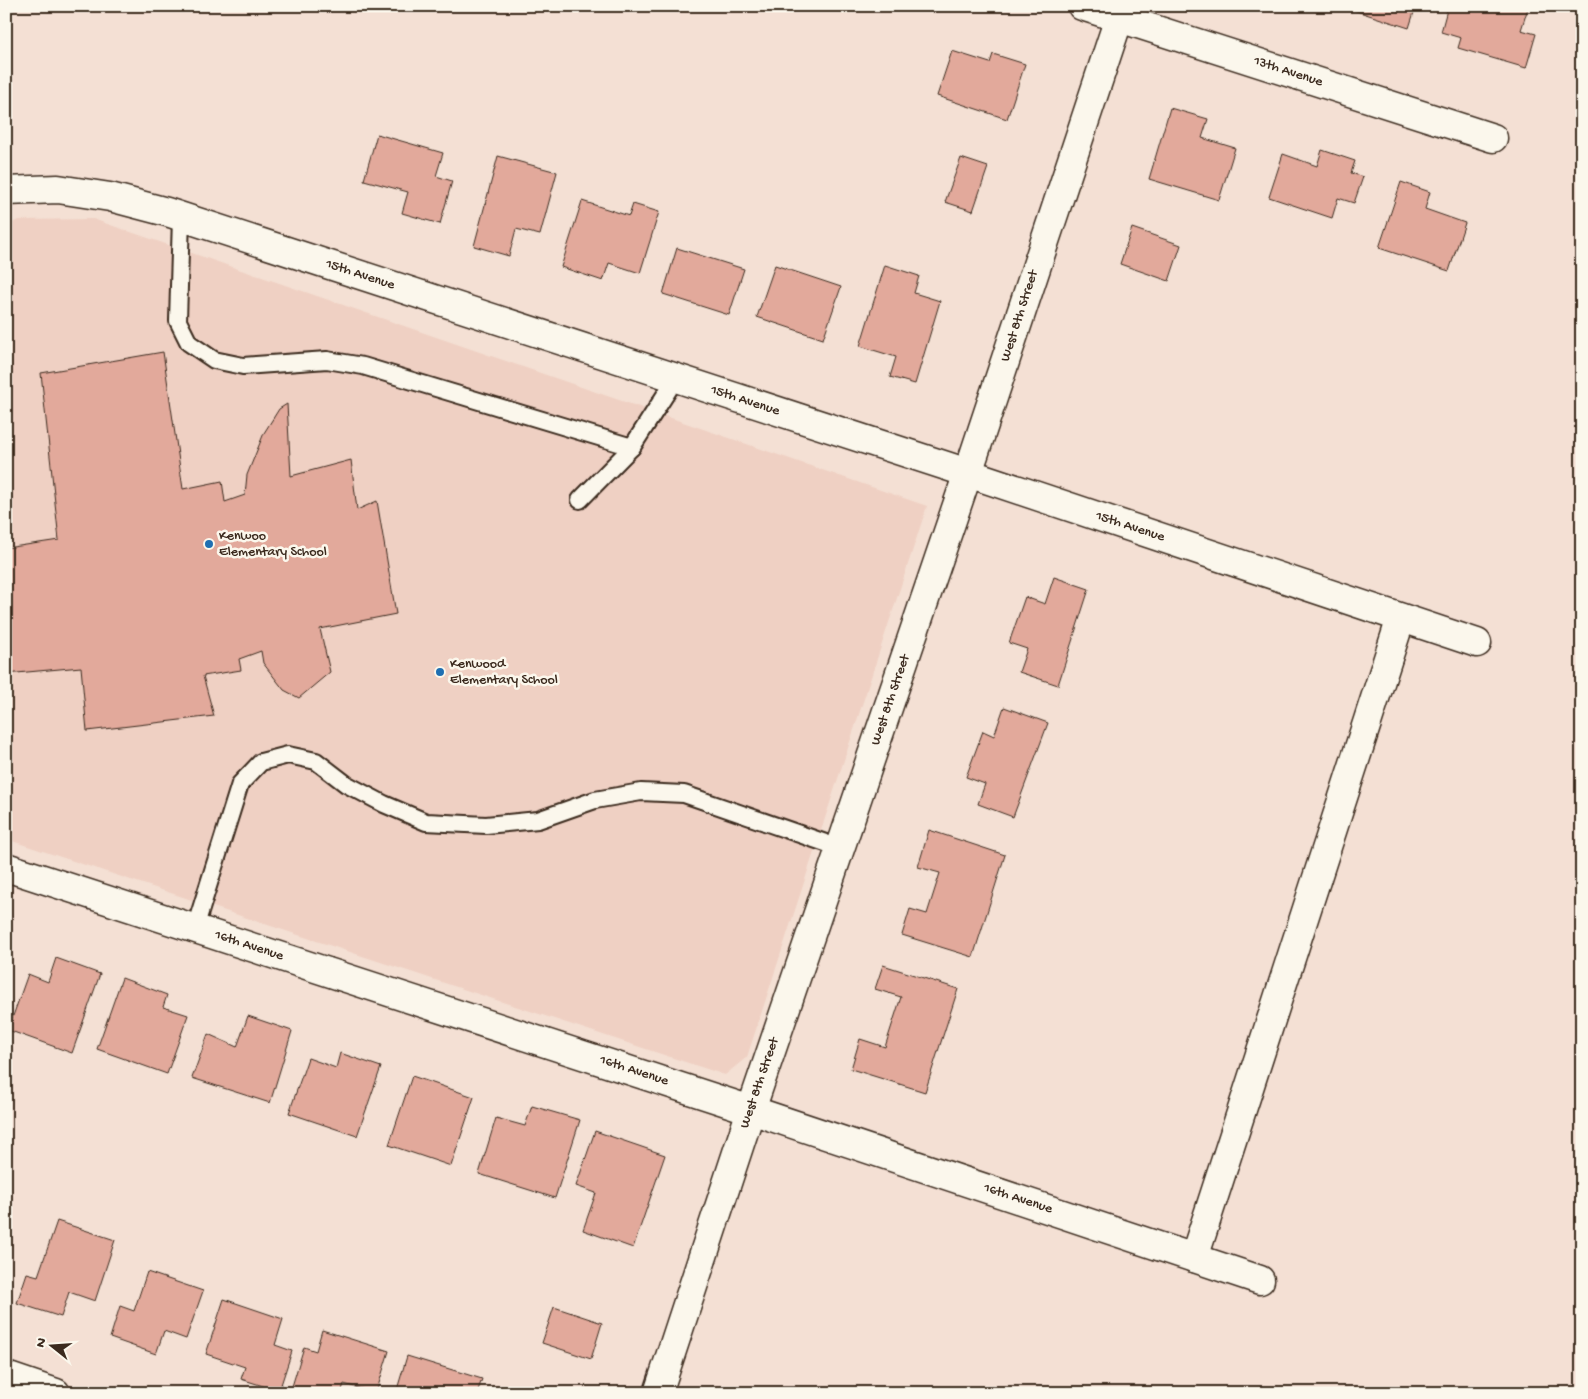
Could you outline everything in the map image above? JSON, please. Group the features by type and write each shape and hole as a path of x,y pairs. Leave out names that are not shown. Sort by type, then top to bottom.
{"street":[{"name":"13th Avenue","path":"1082,6 1121,12 1493,138"},
{"name":"West 8th Street","path":"658,1393 751,1110 968,473 1121,12"},
{"name":"15th Avenue","path":"6,191 58,189 110,197 181,217 968,473 1477,643"},
{"path":"1194,1258 1402,618"},
{"name":"16th Avenue","path":"6,866 751,1110 1260,1280"},
{"path":"6,1376 56,1393"}],"lane":[{"path":"181,217 178,320 189,343 214,360 243,366 327,360 363,366 632,447"},
{"path":"580,500 632,447 676,378"},
{"path":"195,928 240,784 262,762 288,755 316,761 346,784 384,804 426,822 486,825 538,820 595,800 641,792 684,794 840,848"}],"shaded area":[{"name":"Kenwood Elementary School","path":"93,219 927,506 747,1057 725,1075 6,839 6,225 19,220"}],"building":[{"path":"1341,6 1416,6 1409,28"},
{"path":"1448,6 1521,6 1528,8 1521,30 1536,34 1526,68 1458,48 1461,38 1441,32"},
{"path":"952,51 990,63 993,54 1025,64 1007,119 937,96"},
{"path":"1170,108 1208,119 1202,138 1235,148 1219,200 1149,179"},
{"path":"377,134 443,153 436,176 452,181 440,224 402,213 408,192 364,180"},
{"path":"1322,150 1355,161 1351,173 1363,177 1354,203 1338,198 1332,218 1269,197 1283,154 1317,166"},
{"path":"498,156 557,172 540,235 516,229 509,256 474,246"},
{"path":"961,158 988,167 973,211 945,202"},
{"path":"1401,182 1430,192 1425,209 1465,223 1449,271 1379,248"},
{"path":"582,201 629,216 633,204 659,212 640,273 609,263 603,281 561,267"},
{"path":"1132,228 1181,245 1169,281 1120,264"},
{"path":"677,248 744,269 729,315 663,294"},
{"path":"775,265 841,287 823,339 757,317"},
{"path":"885,265 919,276 914,293 940,301 915,384 890,377 896,357 860,346"},
{"name":"Kenwoo Elementary School","path":"163,352 183,489 222,481 225,502 245,495 247,475 264,433 279,409 287,404 291,476 351,460 357,510 377,501 396,614 320,629 330,672 299,698 284,690 263,663 261,651 239,659 241,670 203,676 214,716 87,731 81,667 6,674 6,548 59,540 41,373"},
{"path":"1054,577 1089,589 1058,685 1019,672 1027,649 1009,643 1025,597 1045,604"},
{"path":"1004,707 1048,723 1013,817 978,804 985,784 966,777 983,731 994,736"},
{"path":"929,830 1005,855 973,957 902,935 910,909 927,914 940,873 918,867"},
{"path":"56,958 100,974 72,1053 8,1030 28,974 48,982"},
{"path":"883,965 958,989 925,1092 851,1069 860,1039 885,1047 901,997 875,989"},
{"path":"122,978 167,995 163,1007 188,1015 167,1074 97,1049"},
{"path":"248,1016 292,1031 270,1103 192,1078 208,1034 237,1047"},
{"path":"340,1053 381,1067 357,1136 289,1113 308,1058 336,1068"},
{"path":"412,1076 474,1097 451,1166 389,1145"},
{"path":"532,1106 580,1120 555,1198 479,1174 496,1118 525,1126"},
{"path":"595,1131 665,1155 633,1248 583,1230 596,1193 576,1186"},
{"path":"57,1221 115,1240 95,1301 69,1292 61,1317 17,1303 27,1273 38,1276"},
{"path":"147,1272 203,1291 186,1339 164,1331 156,1354 110,1338 120,1306 134,1311"},
{"path":"224,1299 283,1319 275,1345 292,1351 279,1391 241,1379 245,1367 206,1354"},
{"path":"554,1307 602,1323 591,1359 542,1343"},
{"path":"322,1330 389,1351 376,1393 344,1384 341,1393 290,1393 304,1347 316,1351"},
{"path":"407,1356 482,1379 477,1393 396,1393"}],"place":[{"name":"Kenwoo Elementary School","path":"209,544"},
{"name":"Kenwood Elementary School","path":"440,672"}]}
